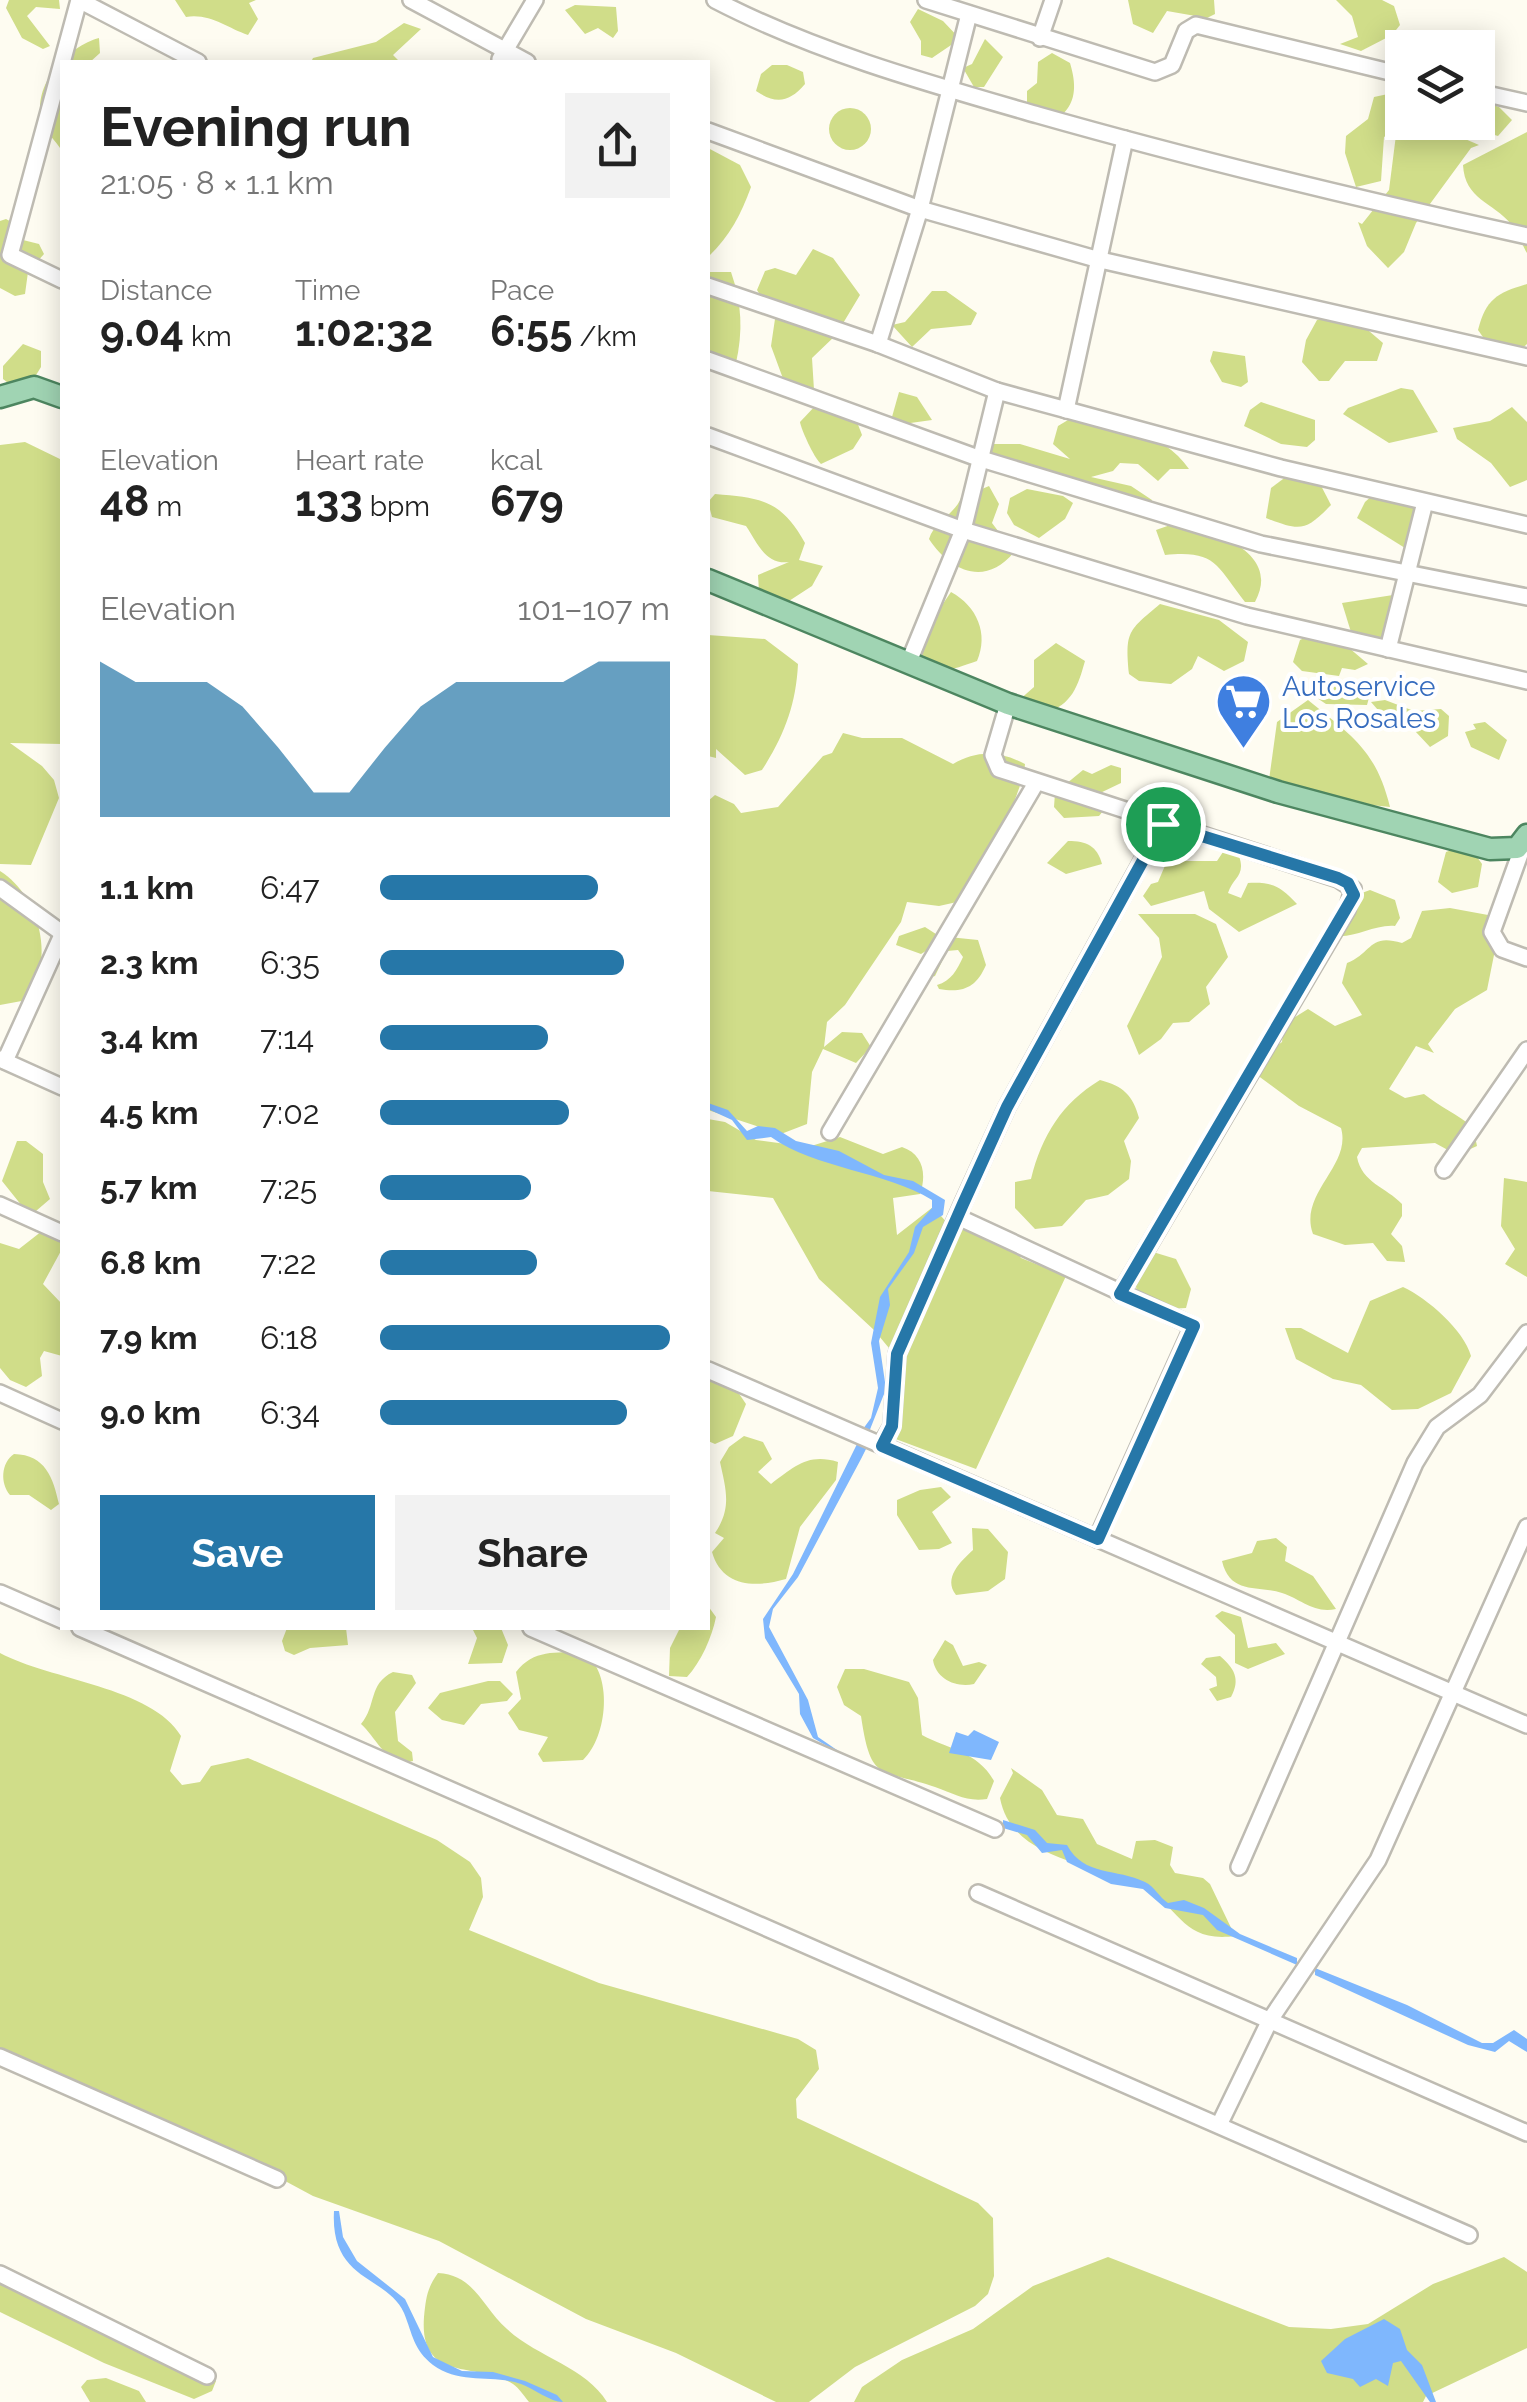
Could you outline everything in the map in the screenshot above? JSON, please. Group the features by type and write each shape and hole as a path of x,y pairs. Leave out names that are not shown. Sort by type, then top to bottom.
{"main road":[{"path":"0,397 34,387 60,396"},
{"path":"710,581 1008,704 1296,797 1490,848 1510,850 1525,839"}],"street":[{"path":"62,60 79,0 194,60"},
{"path":"411,0 500,58 534,0"},
{"path":"715,0 766,25 952,90 1322,191 1527,236"},
{"path":"926,0 1155,72 1172,65 1190,28 1204,26 1385,71"},
{"path":"1040,38 1053,0"},
{"path":"878,344 920,209 969,14"},
{"path":"60,69 10,256 60,279"},
{"path":"1495,96 1527,103"},
{"path":"46,120 60,128"},
{"path":"710,132 920,209 1096,259 1527,357"},
{"path":"1066,410 1124,139"},
{"path":"710,287 878,344 997,391 1425,502 1527,524"},
{"path":"710,361 978,458 1262,544 1527,597"},
{"path":"908,664 963,530 997,391"},
{"path":"710,437 963,530 1247,616 1527,681"},
{"path":"1388,648 1425,502"},
{"path":"1008,704 992,760 999,769 1338,878 1348,883 1354,895 1120,1294"},
{"path":"830,1132 1036,783"},
{"path":"882,1446 892,1426 897,1354 1007,1107 1163,824"},
{"path":"1525,839 1492,932 1502,949 1527,958"},
{"path":"0,888 60,933"},
{"path":"60,938 2,1060 60,1086"},
{"path":"1444,1170 1527,1050"},
{"path":"0,1206 60,1232"},
{"path":"958,1217 1194,1326 1098,1539"},
{"path":"1240,1867 1415,1462 1437,1427 1480,1395 1527,1332"},
{"path":"710,1371 1527,1724"},
{"path":"0,1394 60,1420"},
{"path":"1220,2123 1270,2020 1378,1860 1456,1694 1527,1527"},
{"path":"0,1592 60,1619"},
{"path":"85,1630 1469,2235"},
{"path":"536,1630 996,1829"},
{"path":"978,1892 1527,2133"},
{"path":"0,2057 277,2179"},
{"path":"0,2274 207,2376"}],"green space":[{"path":"9,0 59,0 60,9 36,7 27,16 50,46 43,49 22,38 6,8"},
{"path":"175,0 256,0 249,3 258,19 248,35 211,19 186,17"},
{"path":"1128,0 1214,0 1215,14 1207,18 1167,11 1153,33 1133,24"},
{"path":"1336,0 1382,0 1394,6 1400,25 1396,30 1385,30 1385,39 1361,51 1340,44 1358,37 1352,16"},
{"path":"575,5 616,7 618,31 613,38 598,28 585,34 565,10"},
{"path":"918,9 943,21 960,39 932,58 921,55 921,41 910,22"},
{"path":"404,23 421,29 393,55 398,60 312,60 313,58 376,42"},
{"path":"99,38 100,53 92,60 63,60 76,49"},
{"path":"985,39 1003,57 984,87 974,87 963,68 972,64"},
{"path":"1052,53 1070,63 1073,78 1073,98 1062,115 1027,105 1027,91 1037,83 1038,62"},
{"path":"60,63 60,148 42,122 40,104"},
{"path":"772,65 787,65 803,72 805,84 782,100 756,91 761,74"},
{"path":"1385,95 1381,181 1356,187 1345,153 1346,136 1368,119 1374,97"},
{"path":"1495,106 1512,120 1495,135"},
{"path":"850,108 865,114 871,129 865,144 850,150 835,144 829,129 835,114"},
{"path":"1527,132 1527,253 1512,225 1474,193 1463,165"},
{"path":"1395,140 1467,140 1479,145 1471,148 1416,223 1404,252 1388,268 1367,246 1358,222 1362,224 1389,190"},
{"path":"710,149 740,165 751,187 722,242 710,255"},
{"path":"6,219 17,225 3,243 23,240 39,244 44,254 28,272 25,294 15,296 0,288 0,221"},
{"path":"813,249 833,258 860,295 836,335 812,358 814,390 804,400 785,384 771,346 775,319 757,290 765,271 775,268 796,275"},
{"path":"710,272 731,272 739,306 736,363 710,368"},
{"path":"1527,284 1527,344 1519,351 1490,347 1478,330 1489,304 1500,294"},
{"path":"932,291 946,291 977,313 971,325 931,329 912,347 892,325 905,322"},
{"path":"1341,314 1355,319 1383,343 1377,361 1345,361 1329,381 1319,381 1302,362 1306,340 1317,320"},
{"path":"23,344 41,351 41,367 33,380 12,386 3,379 3,366"},
{"path":"1213,351 1245,356 1248,382 1241,387 1222,382 1210,361"},
{"path":"1401,388 1413,390 1438,432 1389,443 1343,414 1348,408"},
{"path":"899,392 917,397 932,420 896,425 892,417"},
{"path":"1261,402 1315,420 1315,440 1307,447 1281,444 1244,426 1250,410"},
{"path":"817,404 854,414 862,435 853,449 821,464 800,422"},
{"path":"1512,407 1527,422 1527,480 1510,487 1491,463 1457,439 1453,428 1490,421"},
{"path":"1068,420 1118,426 1151,437 1189,469 1170,469 1158,481 1138,464 1120,463 1113,471 1091,477 1131,486 1152,500 1149,510 1041,484 1022,476 987,450 993,444 1020,444 1070,459 1053,444 1058,426"},
{"path":"25,442 60,459 60,744 10,743 42,766 54,780 59,798 31,865 0,864 0,445"},
{"path":"1299,467 1316,476 1331,505 1302,526 1266,518 1271,488"},
{"path":"989,486 999,504 992,523 1014,552 991,570 968,571 947,559 929,539 961,498"},
{"path":"1383,486 1398,489 1420,515 1425,533 1405,548 1357,518 1365,502"},
{"path":"1027,489 1063,496 1073,503 1065,519 1039,538 1014,525 1007,513 1010,498"},
{"path":"715,494 746,497 778,510 805,543 799,560 823,566 812,586 772,612 759,592 758,575 789,562 768,556 746,526 712,517 710,500"},
{"path":"1176,523 1225,538 1252,557 1261,585 1255,602 1245,602 1220,570 1205,558 1165,555 1156,530"},
{"path":"951,592 974,613 982,641 977,661 944,670 924,662 917,654 927,627"},
{"path":"1393,595 1404,616 1389,638 1379,643 1351,632 1342,603"},
{"path":"1160,604 1219,620 1248,642 1244,661 1224,671 1198,656 1192,669 1171,684 1139,681 1129,674 1129,640 1135,627"},
{"path":"710,635 765,639 798,664 788,720 762,770 745,775 716,749 716,758 710,756"},
{"path":"1308,636 1348,647 1368,664 1355,670 1342,668 1339,676 1302,671 1293,662 1300,640"},
{"path":"1056,643 1085,661 1072,693 1062,705 1045,713 1018,701 1034,687 1034,660"},
{"path":"1349,683 1370,694 1367,705 1326,704 1317,698 1326,684"},
{"path":"1308,700 1350,735 1370,758 1390,807 1324,800 1269,780 1277,722"},
{"path":"1385,700 1414,711 1441,709 1449,716 1448,736 1430,747 1401,716 1378,710 1371,702"},
{"path":"1485,722 1507,740 1499,760 1471,747 1465,732 1476,729 1473,724"},
{"path":"843,733 862,738 902,738 953,764 989,754 1025,764 998,835 957,902 939,906 907,902 901,922 845,1005 827,1022 824,1047 842,1032 862,1033 871,1047 856,1063 823,1049 812,1072 807,1124 781,1134 710,1111 710,799 715,795 734,804 741,813 778,807 823,756 832,753"},
{"path":"1111,765 1121,768 1121,783 1098,794 1103,811 1099,816 1064,818 1054,807 1055,793 1083,770 1092,774"},
{"path":"1068,841 1090,846 1102,864 1066,874 1047,863"},
{"path":"1468,844 1482,864 1478,887 1452,893 1438,882 1446,852"},
{"path":"1225,849 1239,856 1241,863 1228,893 1241,898 1248,883 1264,883 1281,889 1297,904 1239,932 1209,909 1204,891 1151,906 1143,896 1151,884 1158,882 1167,861 1217,861"},
{"path":"0,871 14,882 34,913 42,949 36,984 27,1000 0,1005"},
{"path":"1370,890 1395,900 1400,918 1395,926 1346,936 1331,935 1351,897"},
{"path":"1450,908 1488,915 1500,925 1487,990 1455,1009 1428,1044 1434,1053 1416,1046 1389,1089 1405,1098 1424,1094 1473,1127 1477,1146 1457,1155 1435,1143 1362,1148 1357,1157 1364,1173 1402,1204 1402,1216 1391,1234 1402,1246 1405,1262 1387,1261 1373,1243 1345,1245 1313,1234 1313,1205 1339,1155 1341,1128 1299,1106 1253,1072 1262,1057 1282,1042 1284,1024 1308,1009 1335,1026 1362,1015 1342,983 1347,963 1377,942 1402,943 1411,938 1422,911"},
{"path":"1138,914 1195,914 1216,924 1228,957 1206,987 1210,1004 1189,1022 1173,1023 1161,1039 1139,1055 1127,1026 1162,957 1159,938"},
{"path":"925,927 939,936 978,940 986,965 973,984 955,990 939,989 937,985 950,978 958,966 963,957 958,950 947,951 935,976 928,978 934,946 921,954 896,945 899,936"},
{"path":"1100,1080 1126,1093 1139,1118 1124,1141 1131,1161 1129,1179 1108,1195 1086,1200 1062,1226 1035,1229 1015,1208 1015,1182 1031,1179 1055,1122 1075,1099"},
{"path":"710,1119 725,1122 756,1140 808,1147 840,1137 883,1154 902,1147 909,1150 922,1166 923,1179 920,1194 893,1198 897,1235 933,1207 949,1225 947,1241 925,1269 934,1271 969,1217 1012,1244 1021,1258 1066,1276 976,1469 893,1438 901,1418 903,1365 874,1330 819,1279 773,1198 710,1191"},
{"path":"17,1141 26,1141 43,1154 43,1182 50,1199 36,1211 26,1211 2,1181"},
{"path":"1504,1178 1527,1182 1527,1277 1505,1264 1515,1249 1501,1226"},
{"path":"42,1231 60,1232 60,1253 43,1284 60,1302 60,1355 44,1351 40,1358 42,1376 26,1387 10,1380 0,1368 0,1243 19,1249"},
{"path":"1153,1252 1176,1259 1191,1289 1186,1308 1168,1309 1137,1293 1134,1273"},
{"path":"1403,1287 1443,1316 1467,1346 1471,1356 1451,1393 1418,1409 1392,1410 1361,1385 1333,1379 1296,1359 1285,1328 1301,1328 1348,1353 1370,1301"},
{"path":"710,1361 725,1373 746,1404 733,1436 715,1444 710,1442"},
{"path":"744,1436 763,1442 772,1459 758,1472 771,1484 810,1460 838,1462 836,1480 800,1527 786,1579 763,1584 732,1578 723,1572 712,1552 724,1538 715,1533 726,1507 720,1462 729,1447"},
{"path":"14,1454 41,1463 51,1477 59,1504 51,1510 29,1495 10,1495 3,1473"},
{"path":"941,1487 951,1497 932,1512 952,1543 939,1549 919,1550 897,1515 897,1500 920,1490"},
{"path":"972,1528 988,1529 1008,1552 1005,1579 988,1591 956,1595 952,1576 973,1550"},
{"path":"1276,1538 1287,1547 1285,1561 1313,1576 1336,1609 1314,1608 1282,1593 1246,1587 1231,1579 1222,1561 1252,1553 1257,1541"},
{"path":"710,1609 716,1617 709,1641 687,1677 669,1676 670,1648 679,1630 710,1630"},
{"path":"1222,1611 1241,1617 1248,1648 1276,1643 1285,1654 1248,1669 1235,1663 1235,1635 1215,1616"},
{"path":"286,1630 346,1630 348,1645 310,1648 294,1655 285,1651 282,1641"},
{"path":"473,1630 502,1630 508,1645 502,1663 468,1664 477,1638"},
{"path":"945,1640 953,1645 963,1666 979,1662 987,1665 974,1684 954,1683 938,1672 933,1660"},
{"path":"583,1652 593,1661 603,1689 598,1736 583,1760 543,1762 538,1754 548,1737 519,1730 508,1713 521,1699 516,1672 538,1656"},
{"path":"0,1653 124,1695 167,1719 181,1736 170,1771 182,1785 200,1782 211,1766 248,1758 437,1840 470,1862 481,1878 483,1897 469,1930 599,1983 798,2039 816,2050 819,2069 796,2099 797,2118 978,2203 993,2218 994,2276 988,2294 975,2306 855,2367 809,2402 776,2402 676,2353 586,2319 439,2241 313,2196 196,2133 115,2098 80,2092 0,2054"},
{"path":"1220,1656 1236,1679 1231,1697 1217,1701 1209,1689 1217,1686 1216,1677 1201,1664 1206,1658"},
{"path":"845,1669 864,1669 909,1682 918,1698 922,1735 980,1764 994,1781 987,1799 961,1797 881,1770 869,1753 861,1716 844,1705 837,1687"},
{"path":"393,1672 412,1675 416,1683 395,1712 398,1741 412,1752 413,1761 389,1756 361,1724 376,1689"},
{"path":"500,1681 513,1694 507,1701 481,1704 464,1725 442,1720 428,1708 440,1693"},
{"path":"1011,1768 1042,1790 1057,1815 1083,1819 1097,1844 1132,1859 1136,1841 1155,1840 1173,1847 1170,1865 1175,1873 1203,1878 1210,1884 1235,1936 1204,1934 1144,1888 1038,1848 1008,1819 1000,1798 1013,1773"},
{"path":"1108,2257 1289,2327 1331,2329 1368,2324 1433,2284 1504,2257 1527,2272 1527,2348 1426,2396 1423,2402 854,2402 862,2387 902,2360 973,2329 1033,2286"},
{"path":"438,2273 451,2275 470,2286 507,2329 587,2380 607,2402 529,2402 515,2386 499,2377 440,2362 425,2338 424,2317 431,2284"},
{"path":"0,2276 200,2369 216,2381 212,2391 194,2399 104,2363 0,2312"},
{"path":"106,2378 139,2391 146,2402 90,2402 81,2387 87,2380"}],"water":[{"path":"710,1104 728,1110 747,1131 758,1126 775,1128 796,1141 839,1151 884,1175 913,1181 945,1200 943,1215 923,1227 914,1253 888,1289 890,1305 879,1341 886,1389 869,1432 863,1429 871,1418 878,1388 871,1343 880,1297 909,1252 915,1227 932,1208 932,1200 893,1182 809,1156 771,1137 747,1140 732,1120 710,1110"},
{"path":"857,1444 866,1449 798,1577 773,1609 769,1627 808,1700 818,1737 850,1759 813,1738 800,1714 799,1694 765,1638 763,1619 793,1574"},
{"path":"974,1730 999,1742 991,1760 949,1753 956,1732 968,1736"},
{"path":"1003,1820 1035,1830 1047,1843 1067,1845 1092,1867 1145,1882 1168,1903 1184,1900 1204,1908 1240,1934 1297,1958 1297,1965 1217,1930 1203,1915 1165,1908 1143,1889 1111,1884 1067,1862 1062,1850 1042,1853 1027,1835 1003,1828"},
{"path":"1315,1968 1407,2005 1482,2043 1493,2043 1514,2030 1527,2039 1527,2052 1509,2041 1495,2052 1468,2045 1315,1975"},
{"path":"334,2211 339,2211 343,2237 357,2261 405,2299 433,2357 462,2371 493,2372 525,2381 557,2395 563,2402 521,2384 454,2375 433,2365 417,2347 396,2301 361,2274 341,2252"},
{"path":"1384,2319 1400,2329 1407,2350 1422,2365 1436,2402 1430,2402 1401,2361 1393,2363 1388,2386 1376,2379 1360,2387 1353,2379 1327,2373 1321,2361 1345,2339"}],"place":[{"name":"Autoservice Los Rosales","path":"1243,751"}],"route":[{"path":"1163,824 1338,878 1348,883 1354,895 1120,1294 1194,1326 1098,1539 882,1446 892,1426 897,1354 963,1204 1007,1107 1163,824"}]}
